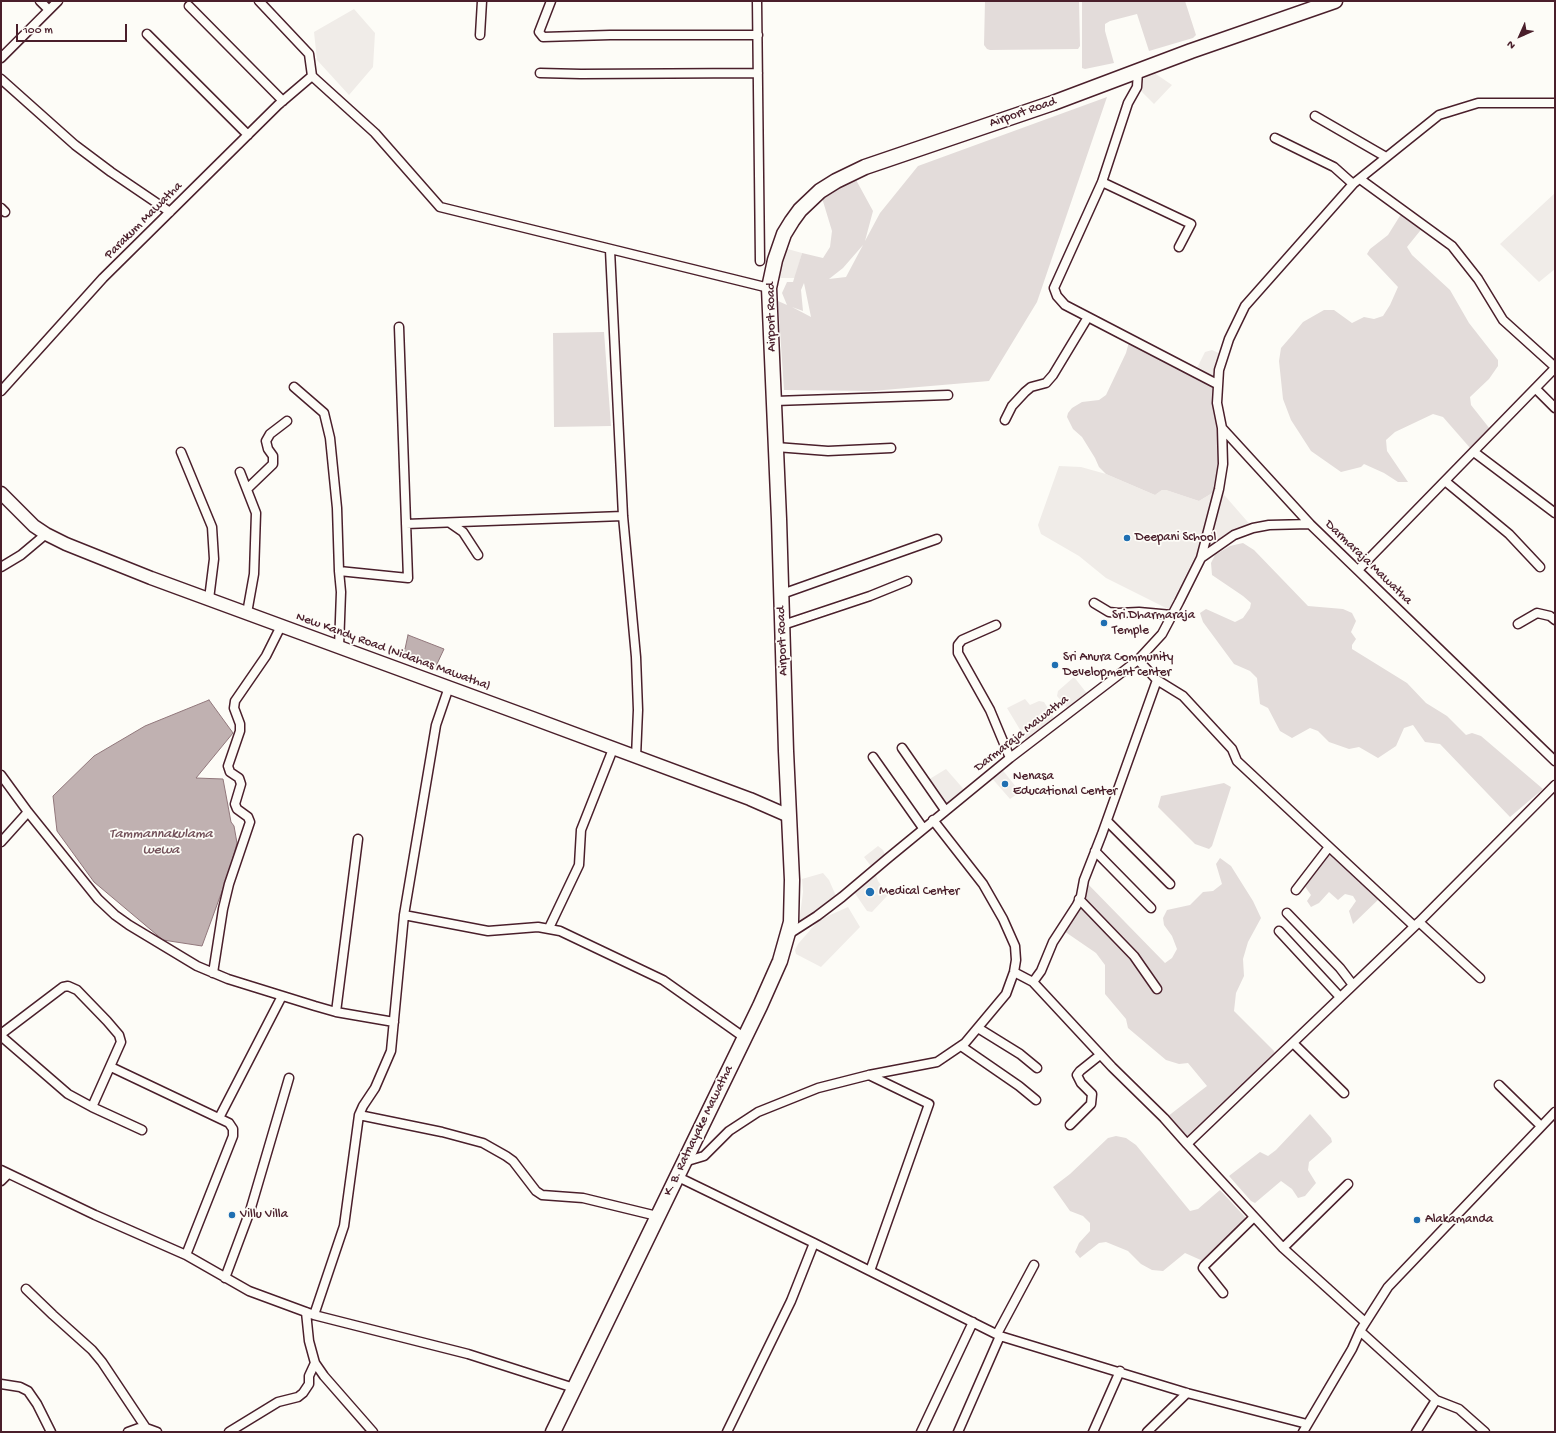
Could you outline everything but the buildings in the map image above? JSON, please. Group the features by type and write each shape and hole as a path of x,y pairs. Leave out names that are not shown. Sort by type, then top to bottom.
{"highway":[{"name":"Airport Road","path":"789,816 775,401 769,288 772,270 779,246 792,221 808,202 836,181 865,167 1053,103 1191,51 1335,1"},
{"name":"K. B. Ratnayake Mawatha","path":"554,1432 676,1176 745,1038 775,972 791,922 792,894 789,816"}],"main road":[{"name":"New Kandy Road (Nidahas Mawatha)","path":"1,493 34,526 46,534 118,565 449,687 775,809 789,816"}],"street":[{"path":"40,1 49,10"},
{"path":"1,45 4,55 58,1"},
{"path":"259,1 309,54 312,76 375,133 440,207 769,288"},
{"path":"480,35 482,1"},
{"path":"551,1 539,32 542,37 610,35 758,35"},
{"path":"757,1 760,261"},
{"path":"189,6 283,101"},
{"path":"147,34 248,135"},
{"path":"1138,71 1137,87 1128,103 1102,182 1054,288 1057,296 1065,305 1217,384"},
{"path":"540,72 581,74 758,73"},
{"name":"Parakum Mawatha","path":"1,390 103,278 283,101 312,76"},
{"path":"1,79 75,145 111,172 170,212"},
{"path":"1201,558 1219,489 1223,464 1222,428 1217,403 1217,384 1221,362 1229,339 1245,306 1357,181 1439,114 1478,103 1555,103"},
{"path":"1314,116 1386,157"},
{"path":"1275,138 1334,167 1357,181 1452,246 1478,279 1503,320 1555,368 1358,570"},
{"path":"1102,182 1191,224 1180,247"},
{"path":"610,250 623,516 636,657 638,710 636,757"},
{"path":"1005,420 1012,406 1024,392 1031,387 1046,383 1053,375 1088,317"},
{"path":"339,571 408,578 399,327"},
{"path":"294,388 324,413 330,438 337,508 341,592 339,647"},
{"path":"1536,388 1555,408"},
{"path":"775,401 948,395"},
{"path":"247,490 273,464 273,456 268,449 266,441 270,434 287,422"},
{"path":"1222,428 1310,524"},
{"path":"776,447 828,451 891,448"},
{"path":"181,452 212,527 214,559 209,599"},
{"path":"1474,452 1555,513"},
{"path":"240,472 256,513 254,574 247,613"},
{"path":"1445,481 1509,534 1540,567"},
{"path":"406,524 623,516"},
{"path":"450,523 463,532 478,555"},
{"name":"Darmaraja Mawatha","path":"788,934 842,898 945,810 1138,660 1162,634 1201,558 1234,535 1253,528 1269,525 1310,524 1555,761"},
{"path":"1,567 21,555 46,534"},
{"path":"782,594 937,539"},
{"path":"783,625 870,596 907,581"},
{"path":"1094,603 1109,612 1139,612 1172,615"},
{"path":"1518,624 1537,613 1550,616 1555,620"},
{"path":"996,625 962,640 958,645 958,653 990,710 1010,758"},
{"path":"213,973 223,909 250,822 248,817 237,809 235,804 241,784 239,778 230,772 228,766 240,731 240,724 234,708 235,701 266,656 281,626"},
{"path":"1138,660 1157,680 1184,696 1232,749 1237,761 1329,847 1480,978"},
{"path":"1032,982 1041,971 1053,942 1079,899 1084,880 1107,821 1157,680"},
{"path":"373,1432 324,1376 315,1363 310,1341 310,1313 344,1226 359,1115 383,1071 390,1051 404,915 436,725 449,687"},
{"path":"902,748 945,810"},
{"path":"549,928 579,865 580,830 613,749"},
{"path":"873,757 923,828"},
{"path":"1,775 28,812 98,899 115,915 197,966 213,973 336,1012 394,1022"},
{"path":"1187,1144 1416,924 1555,785"},
{"path":"1,842 28,812"},
{"path":"684,1162 704,1156 729,1131 758,1112 818,1088 869,1075 937,1062 961,1046 1006,994 1014,972 1016,960 1015,946 1003,919 983,884 933,820"},
{"path":"1107,821 1170,884"},
{"path":"336,1012 358,839"},
{"path":"1296,890 1329,847"},
{"path":"1095,851 1151,908"},
{"path":"1079,899 1134,956 1157,989"},
{"path":"1287,914 1340,968 1353,984"},
{"path":"404,915 488,930 538,927 549,928 663,980 745,1038"},
{"path":"1279,931 1340,997"},
{"path":"1014,972 1032,982 1100,1055 1164,1118 1283,1248 1365,1322"},
{"path":"92,1107 121,1042 119,1035 85,998 76,990 68,986 63,987 1,1035 68,1094 92,1107 142,1130"},
{"path":"219,1118 282,996"},
{"path":"978,1028 1020,1054 1037,1068"},
{"path":"1293,1042 1344,1092"},
{"path":"961,1046 1008,1078 1036,1100"},
{"path":"1070,1125 1091,1104 1092,1094 1077,1075 1100,1055"},
{"path":"111,1067 229,1123 233,1129 233,1136 186,1256"},
{"path":"869,1075 929,1104 870,1271"},
{"path":"225,1278 250,1211 289,1078"},
{"path":"1499,1085 1541,1126"},
{"path":"1303,1432 1352,1349 1365,1322 1388,1287 1555,1112"},
{"path":"359,1115 442,1132 483,1143 513,1161 536,1191 542,1195 583,1198 657,1216"},
{"path":"1,1181 4,1172 186,1256 249,1291 310,1313 468,1354 574,1388"},
{"path":"676,1176 999,1335 1120,1371 1187,1393 1307,1424"},
{"path":"1283,1248 1348,1184"},
{"path":"1223,1293 1203,1268 1254,1217"},
{"path":"727,1432 790,1300 814,1243"},
{"path":"958,1432 999,1335 1034,1264"},
{"path":"26,1288 67,1329 92,1350 102,1362 146,1428"},
{"path":"921,1432 973,1322"},
{"path":"1360,1331 1436,1400 1459,1409 1485,1432"},
{"path":"229,1432 278,1402 298,1397 303,1393 308,1384 309,1376 315,1363"},
{"path":"1093,1432 1120,1371"},
{"path":"1,1384 20,1387 28,1392 38,1404 51,1432"},
{"path":"1147,1432 1187,1393"},
{"path":"1416,1432 1436,1400"},
{"path":"128,1432 139,1428 146,1428 157,1432"}],"shaded area":[{"path":"985,1 1079,1 1080,46 1078,49 987,49 984,45"},
{"path":"1082,1 1185,1 1196,35 1193,38 1149,51 1137,14 1110,21 1105,24 1105,31 1114,63 1085,69 1082,68"},
{"path":"354,9 375,33 373,67 349,95 317,60 314,32"},
{"path":"1150,70 1172,85 1154,104 1137,87"},
{"path":"1107,97 1037,302 989,381 872,391 784,390 778,301 787,305 782,293 787,282 793,282 802,253 823,258 830,247 832,231 822,198 855,178 873,211 865,241 880,213 918,166","holes":["863,245 846,277 829,279 843,268","804,283 811,317 792,307 803,311 801,290"]},
{"path":"1555,193 1555,269 1539,282 1500,244"},
{"path":"1403,211 1424,226 1407,247 1412,255 1450,290 1469,323 1498,360 1498,366 1489,379 1470,397 1471,405 1490,429 1471,449 1443,417 1433,414 1395,432 1386,440 1387,451 1408,482 1398,482 1384,473 1364,464 1361,467 1341,472 1311,451 1291,420 1283,399 1279,361 1281,348 1303,322 1324,310 1334,310 1352,323 1364,317 1374,319 1383,316 1398,287 1367,254 1370,249 1388,235"},
{"path":"784,248 802,253 795,278 778,278"},
{"path":"604,332 611,426 554,427 553,333"},
{"path":"1130,338 1217,384 1222,428 1219,489 1199,501 1166,490 1162,490 1155,495 1106,474 1099,467 1082,437 1073,429 1067,417 1072,408 1082,402 1099,400 1106,395 1126,353"},
{"path":"1212,350 1223,355 1217,384 1195,372 1205,352"},
{"name":"Deepani School","path":"1059,466 1081,467 1106,474 1155,495 1162,490 1166,490 1199,501 1219,489 1253,528 1201,558 1174,612 1106,578 1079,556 1041,534 1038,525"},
{"path":"1243,543 1254,550 1308,606 1343,609 1352,613 1356,621 1351,632 1356,639 1352,645 1352,649 1407,683 1426,703 1447,716 1466,735 1472,733 1481,736 1543,789 1510,817 1440,744 1425,742 1413,725 1404,728 1396,746 1378,758 1359,747 1349,749 1329,742 1318,731 1310,728 1292,738 1280,731 1268,708 1260,704 1257,678 1250,671 1234,664 1203,622 1200,613 1206,609 1235,622 1243,618 1250,608 1251,603 1243,596 1212,575 1211,563 1215,555 1230,546"},
{"path":"1074,677 1089,696 1070,711 1057,696 1058,691"},
{"path":"1025,699 1030,705 1039,701 1044,702 1056,721 1028,743 1007,708"},
{"name":"Nenasa Educational Center","path":"1001,768 1020,792 1010,799 990,776"},
{"path":"946,769 967,793 945,810 928,780"},
{"path":"1224,783 1231,787 1212,846 1209,849 1195,844 1158,807 1161,796"},
{"path":"878,846 883,850 887,859 874,870 864,857"},
{"path":"1332,850 1382,896 1353,924 1349,911 1356,901 1353,896 1345,894 1338,900 1329,892 1319,903 1311,907 1307,901 1311,895 1304,885"},
{"path":"1220,858 1231,866 1253,901 1261,918 1248,942 1243,959 1244,976 1236,993 1234,1011 1274,1051 1277,1059 1188,1145 1163,1120 1207,1086 1188,1063 1179,1064 1166,1060 1128,1028 1126,1019 1105,994 1105,965 1096,953 1061,929 1077,905 1084,880 1165,963 1172,958 1177,949 1172,936 1164,925 1163,918 1167,910 1190,905 1203,892 1213,891 1222,884 1216,864"},
{"name":"Medical Center","path":"874,870 878,881 888,895 872,912 867,911 852,889"},
{"path":"823,873 829,880 836,896 799,923 803,892 802,879"},
{"path":"848,907 860,927 821,967 796,954 795,950 798,944 819,920"},
{"path":"1310,1114 1331,1138 1332,1142 1309,1162 1308,1170 1316,1183 1305,1196 1298,1198 1292,1189 1281,1181 1255,1203 1251,1201 1229,1176 1260,1152 1268,1156 1276,1150"},
{"path":"1116,1136 1126,1138 1136,1145 1190,1211 1198,1209 1220,1190 1245,1217 1243,1225 1216,1254 1203,1261 1185,1253 1163,1271 1152,1270 1141,1264 1128,1251 1106,1242 1099,1243 1080,1258 1075,1252 1079,1243 1090,1231 1090,1223 1083,1216 1070,1211 1053,1187 1070,1174 1108,1138"}],"water":[{"path":"408,635 444,649 436,666 400,654 400,651 405,649"},
{"name":"Tammannakulama wewa","path":"209,700 233,733 196,778 223,779 231,822 234,826 237,843 229,872 202,946 163,940 94,882 57,831 53,796 94,756 145,726"}],"place":[{"name":"Deepani School","path":"1127,538"},
{"name":"Sri Dharmaraja Temple","path":"1104,623"},
{"name":"Sri Anura Community Development center","path":"1055,665"},
{"name":"Nenasa Educational Center","path":"1005,784"},
{"name":"Medical Center","path":"870,892"},
{"name":"Villu Villa","path":"232,1215"},
{"name":"Alakamanda","path":"1417,1220"}]}
